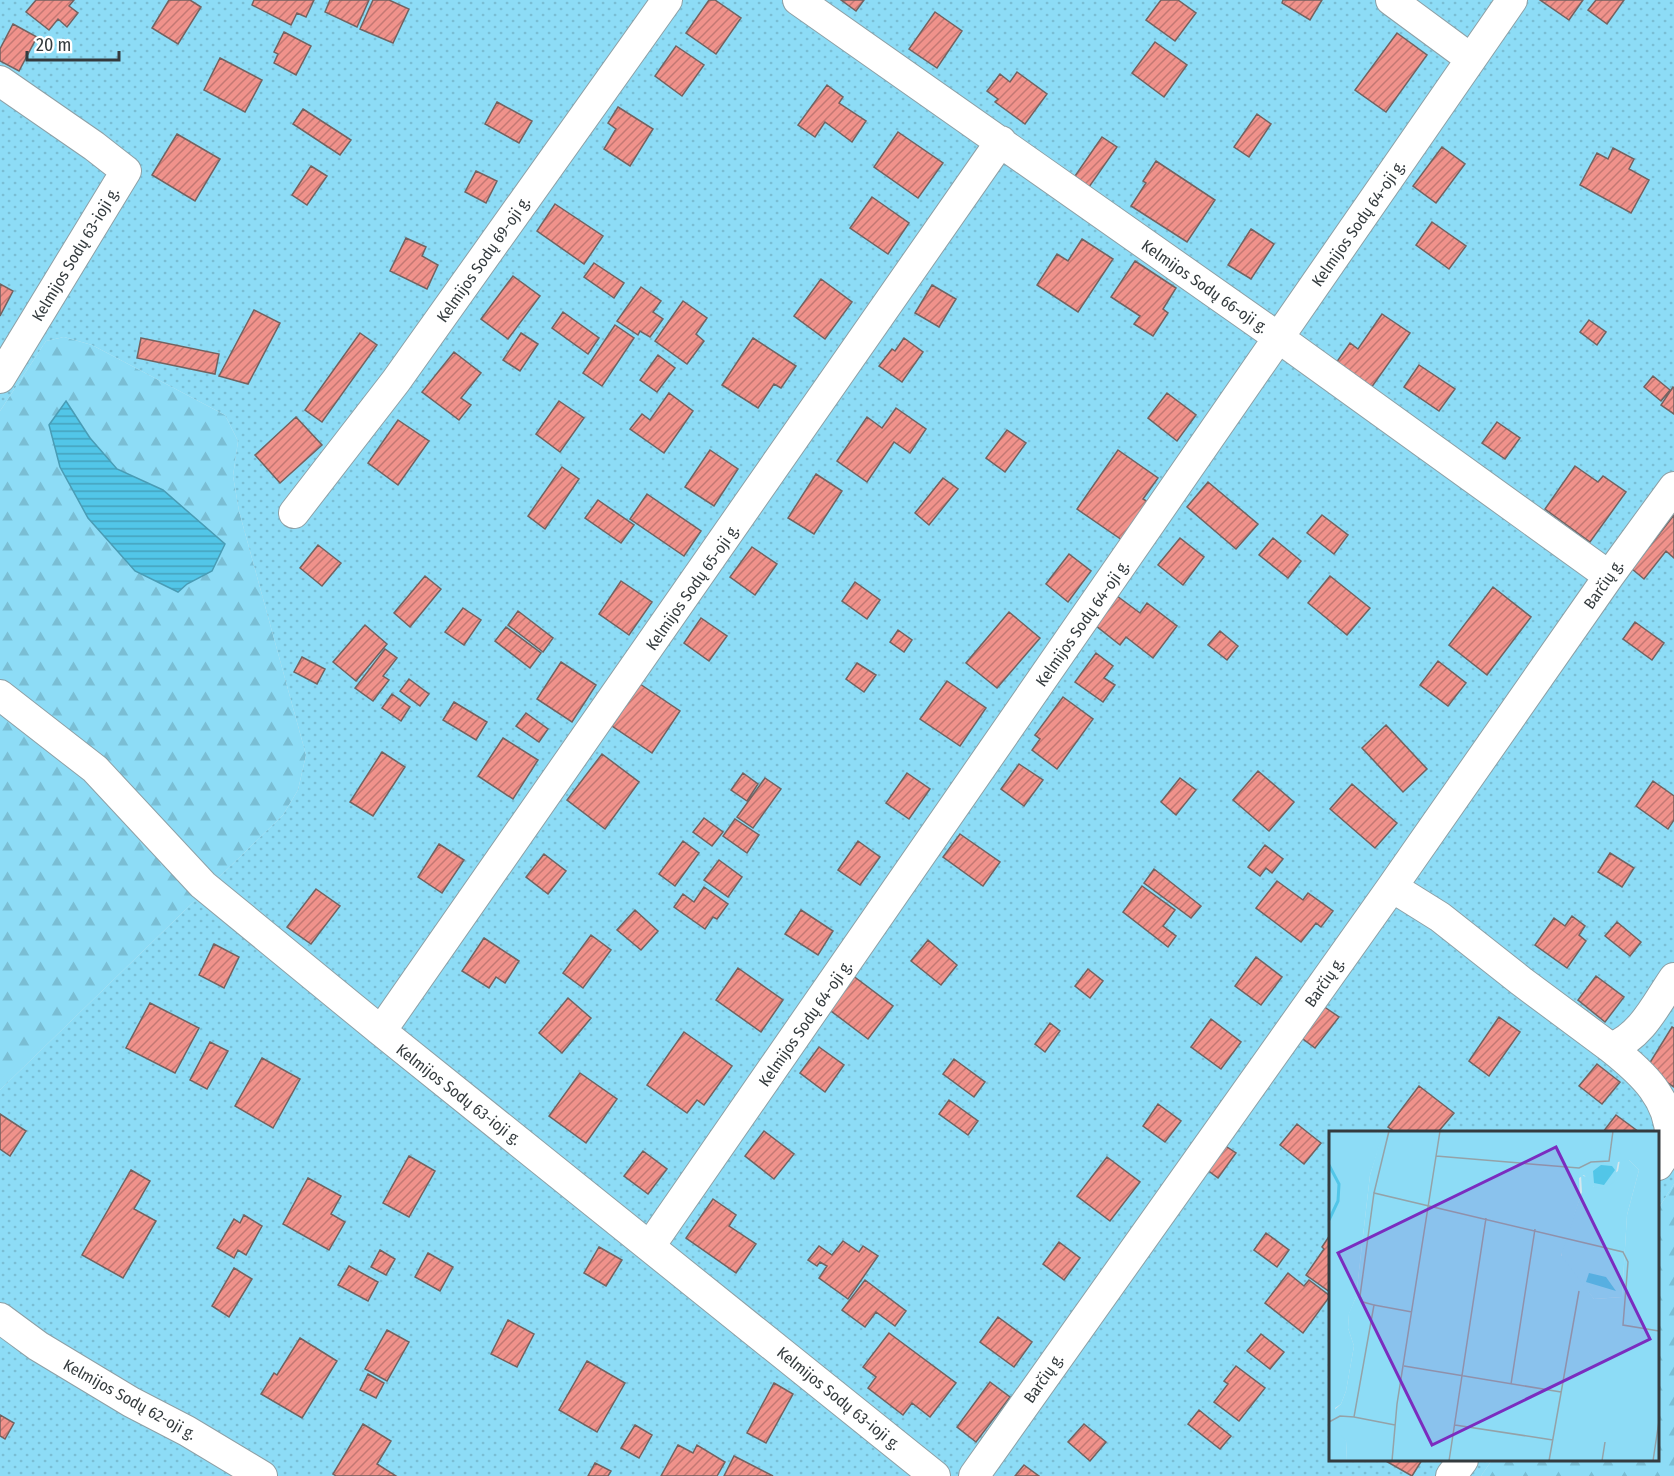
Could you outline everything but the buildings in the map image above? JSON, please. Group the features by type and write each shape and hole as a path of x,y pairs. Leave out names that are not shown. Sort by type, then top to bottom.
{"street":[{"name":"Kelmijos Sodų 69-oji g.","path":"294,513 396,381 666,0"},
{"name":"Kelmijos Sodų 66-oji g.","path":"798,0 1279,338 1609,576"},
{"path":"1391,0 1471,59"},
{"name":"Kelmijos Sodų 64-oji g.","path":"651,1246 1512,0"},
{"name":"Kelmijos Sodų 63-ioji g.","path":"0,81 126,171 0,378"},
{"name":"Kelmijos Sodų 65-oji g.","path":"381,1031 1001,141"},
{"name":"Barčių g.","path":"974,1476 1674,487"},
{"name":"Kelmijos Sodų 63-ioji g.","path":"0,695 95,769 203,885 935,1476"},
{"path":"1392,887 1440,917 1647,1077 1665,1096 1673,1112 1674,1131 1670,1146 1659,1163"},
{"path":"1611,1048 1629,1039 1640,1029 1674,978"},
{"name":"Kelmijos Sodų 62-oji g.","path":"0,1318 38,1346 94,1380 187,1431 262,1476"},
{"path":"1451,1476 1461,1461"}],"green space":[{"path":"0,0 1674,0 1674,1184 1659,1207 1659,1131 1329,1131 1329,1461 1491,1461 1481,1476 0,1476 0,1090 283,815 298,790 306,755 239,511 233,476 238,441 225,415 92,345 64,337 46,341 0,411"},
{"path":"64,337 92,345 225,415 238,441 233,476 239,511 306,755 298,790 283,815 0,1090 0,411 46,341","holes":["65,401 90,438 117,469 212,571 187,584 135,571 88,518 60,467"]},
{"path":"1674,1184 1674,1476 1481,1476 1491,1461 1659,1461 1659,1207"}],"shaded area":[{"path":"66,401 90,438 117,469 163,490 225,544 212,571 187,584 178,592 135,571 88,518 60,467 49,425"}]}
